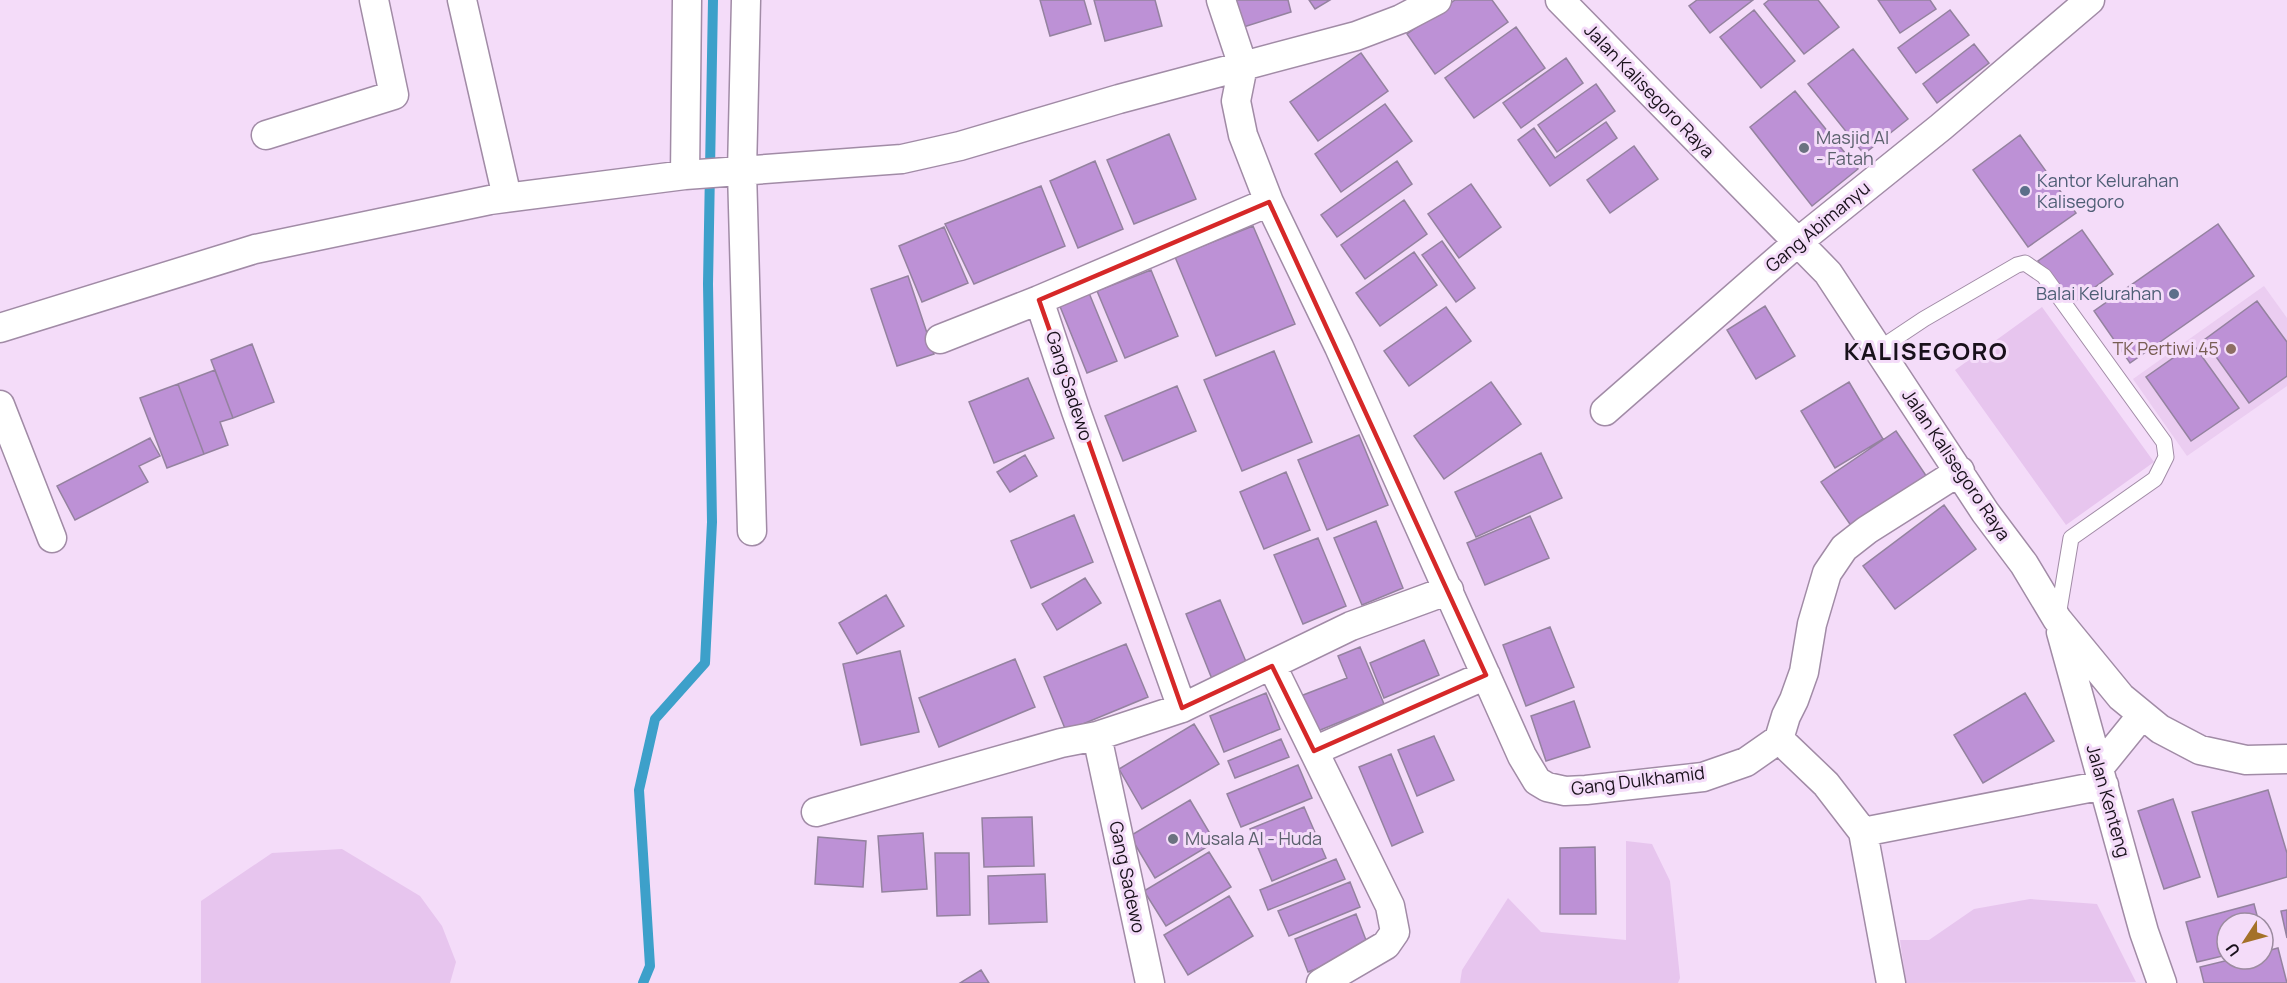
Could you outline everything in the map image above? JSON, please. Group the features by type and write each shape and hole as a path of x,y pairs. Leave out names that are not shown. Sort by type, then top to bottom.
{"street":[{"path":"266,135 394,95 374,0"},
{"path":"462,0 507,197"},
{"path":"687,0 692,174"},
{"path":"746,0 741,171 752,531"},
{"path":"1221,0 1243,66 1236,101 1243,135 1269,201 1339,347 1486,675 1314,751"},
{"path":"0,328 255,249 507,197 692,174 902,159 960,146 1119,99 1356,36 1401,19 1437,0"},
{"name":"Jalan Kalisegoro Raya","path":"1560,0 1828,273 1985,512 2024,564 2057,619 2121,697 2160,729 2200,750 2246,760 2287,759"},
{"name":"Gang Abimanyu","path":"1605,411 1798,242 1941,127 2090,0"},
{"path":"940,339 1039,300 1269,201"},
{"name":"Gang Sadewo","path":"1039,300 1182,708"},
{"path":"0,405 52,538"},
{"path":"1891,983 1863,832 1826,784 1779,739 1804,672 1812,624 1827,573 1844,548 1867,530 1960,471"},
{"path":"816,812 1061,743 1097,736 1182,708 1351,626 1449,590"},
{"name":"Jalan Kenteng","path":"2057,619 2144,932 2162,983"},
{"path":"1272,666 1390,906 1395,932 1386,945 1321,983"},
{"name":"Gang Dulkhamid","path":"1486,675 1522,756 1537,781 1547,787 1586,790 1703,777 1746,762 1779,739"},
{"path":"1863,832 2101,776 2142,715"},
{"name":"Gang Sadewo","path":"1097,736 1150,983"}],"lane":[{"path":"1879,349 1923,319 2017,265 2025,263 2044,276 2164,442 2166,457 2155,479 2071,538 2057,619"}],"highlighted area":[{"path":"1269,202 1486,675 1314,751 1272,666 1182,708 1039,300"}],"shaded area":[{"name":"TK Pertiwi 45","path":"2264,286 2287,318 2287,386 2187,456 2133,379"},
{"path":"2042,307 2154,462 2066,525 1955,370"},
{"path":"1626,841 1652,844 1670,881 1680,978 1678,983 1460,983 1462,970 1508,898 1541,932 1626,940"},
{"path":"342,849 420,896 442,926 456,962 450,983 201,983 201,901 272,853"},
{"path":"2030,899 2097,904 2136,982 1906,983 1900,940 1929,940 1974,909"}],"building":[{"path":"1040,0 1084,0 1091,24 1050,36"},
{"path":"1094,0 1155,0 1162,26 1105,41"},
{"path":"1224,0 1288,0 1291,12 1234,30"},
{"path":"1309,0 1330,0 1315,9"},
{"path":"1455,0 1492,0 1508,22 1435,74 1407,34"},
{"path":"1697,0 1753,0 1710,33 1689,6"},
{"path":"1769,0 1818,0 1839,27 1804,54 1764,4"},
{"path":"1878,0 1930,0 1936,9 1900,33"},
{"path":"1754,10 1795,61 1761,88 1720,37"},
{"path":"1950,10 1969,35 1916,73 1898,48"},
{"path":"1516,27 1545,68 1474,118 1445,78"},
{"path":"1974,44 1989,63 1937,103 1923,84"},
{"path":"1853,49 1908,119 1864,154 1808,84"},
{"path":"1361,53 1388,91 1318,141 1290,102"},
{"path":"1566,58 1583,83 1521,128 1503,103"},
{"path":"1596,84 1615,111 1557,152 1538,125"},
{"name":"Masjid Al - Fatah","path":"1795,91 1858,169 1812,206 1750,127"},
{"path":"1385,104 1412,141 1341,192 1315,154"},
{"path":"1606,122 1617,138 1550,186 1518,140 1534,128 1555,158"},
{"path":"1169,134 1196,199 1134,224 1107,160"},
{"name":"Kantor Kelurahan Kalisegoro","path":"2020,135 2076,213 2028,247 1973,170"},
{"path":"1634,146 1658,179 1610,213 1587,180"},
{"path":"1095,161 1123,229 1078,248 1050,181"},
{"path":"1397,161 1412,184 1337,237 1321,215"},
{"path":"1471,184 1501,227 1459,258 1428,214"},
{"path":"1041,186 1065,246 974,284 945,224"},
{"path":"1404,200 1427,234 1365,279 1341,245"},
{"name":"Balai Kelurahan","path":"2218,224 2254,276 2130,363 2094,311"},
{"path":"1253,226 1295,324 1216,356 1175,257"},
{"path":"944,227 968,283 922,302 899,246"},
{"path":"2082,230 2113,274 2070,305 2038,261"},
{"path":"1442,241 1475,288 1456,302 1422,255"},
{"path":"1414,252 1437,285 1380,326 1356,293"},
{"path":"1151,270 1178,336 1125,358 1097,291"},
{"path":"908,276 934,354 897,366 871,289"},
{"path":"1089,293 1117,361 1087,373 1059,304"},
{"path":"2257,301 2287,342 2287,376 2249,403 2204,340"},
{"path":"1765,306 1795,356 1756,379 1727,330"},
{"path":"1446,307 1471,341 1409,386 1384,351"},
{"path":"252,344 274,402 233,418 211,360"},
{"path":"2193,344 2239,408 2191,441 2146,377"},
{"path":"1274,351 1312,442 1242,471 1204,380"},
{"path":"215,370 233,418 220,422 228,445 204,454 178,384"},
{"path":"1028,378 1054,438 994,463 969,402"},
{"path":"1491,382 1521,424 1444,479 1414,436"},
{"path":"1849,382 1883,439 1835,468 1801,411"},
{"path":"178,384 204,454 167,468 140,398"},
{"path":"1177,386 1196,431 1123,461 1105,416"},
{"path":"1896,431 1929,480 1854,530 1821,482"},
{"path":"1359,435 1388,505 1327,530 1298,460"},
{"path":"150,438 160,456 139,466 148,482 75,520 57,486"},
{"path":"1541,453 1562,498 1476,537 1455,492"},
{"path":"1025,455 1037,476 1010,492 997,472"},
{"path":"1286,472 1310,530 1264,549 1240,492"},
{"path":"1944,505 1976,549 1895,609 1863,566"},
{"path":"1074,515 1093,562 1031,588 1011,541"},
{"path":"1530,516 1549,558 1485,585 1467,543"},
{"path":"1376,521 1403,588 1362,605 1334,538"},
{"path":"1318,538 1346,606 1303,624 1274,555"},
{"path":"1085,578 1101,603 1057,630 1042,604"},
{"path":"886,595 904,626 857,654 839,623"},
{"path":"1220,600 1247,664 1212,679 1186,614"},
{"path":"1550,627 1574,687 1526,706 1503,645"},
{"path":"1424,640 1439,675 1384,698 1370,663"},
{"path":"1126,644 1148,697 1066,731 1044,677"},
{"path":"1360,647 1384,704 1313,733 1298,697 1347,678 1338,656"},
{"path":"900,651 919,732 861,745 843,664"},
{"path":"1015,659 1035,707 939,747 919,698"},
{"path":"1266,693 1280,729 1224,752 1210,716"},
{"path":"2025,693 2054,741 1983,783 1954,735"},
{"path":"1574,701 1590,747 1546,761 1531,716"},
{"path":"1194,724 1219,764 1142,809 1119,769"},
{"path":"1434,736 1454,780 1417,796 1398,750"},
{"path":"1281,739 1289,757 1235,778 1228,761"},
{"path":"1391,754 1423,832 1392,846 1359,767"},
{"path":"1298,765 1312,798 1241,827 1227,794"},
{"path":"2268,790 2287,853 2287,877 2218,897 2192,812"},
{"path":"2173,799 2200,877 2164,889 2138,811"},
{"name":"Musala Al - Huda","path":"1190,800 1215,842 1155,878 1130,836"},
{"path":"1304,807 1326,858 1272,881 1250,829"},
{"path":"1032,817 1034,866 984,867 982,818"},
{"path":"923,833 927,889 882,892 878,836"},
{"path":"818,837 866,841 863,887 815,884"},
{"path":"1595,847 1596,914 1560,914 1560,848"},
{"path":"1209,852 1231,887 1166,926 1144,891"},
{"path":"935,853 969,853 970,915 937,916"},
{"path":"1336,859 1345,879 1268,910 1260,890"},
{"path":"1045,874 1047,922 989,924 988,876"},
{"path":"1350,882 1360,907 1289,936 1278,911"},
{"path":"1229,896 1253,936 1188,975 1164,935"},
{"path":"2254,904 2256,911 2228,911"},
{"path":"2287,910 2287,938 2281,911"},
{"path":"1356,914 1369,948 1308,972 1295,939"},
{"path":"2215,914 2215,958 2197,962 2186,922"},
{"path":"2278,948 2287,983 2204,983 2200,967 2215,963 2215,971 2275,971 2275,949"},
{"path":"981,970 989,983 960,983"}],"waterway":[{"path":"643,983 650,966 639,790 655,719 705,663 712,522 708,284 713,0"}],"place":[{"name":"Masjid Al - Fatah","path":"1804,148"},
{"name":"Kantor Kelurahan Kalisegoro","path":"2025,191"},
{"name":"Balai Kelurahan","path":"2174,294"},
{"name":"TK Pertiwi 45","path":"2231,349"},
{"name":"Musala Al - Huda","path":"1173,839"}],"district":[{"name":"KALISEGORO","path":"1926,352"}]}
